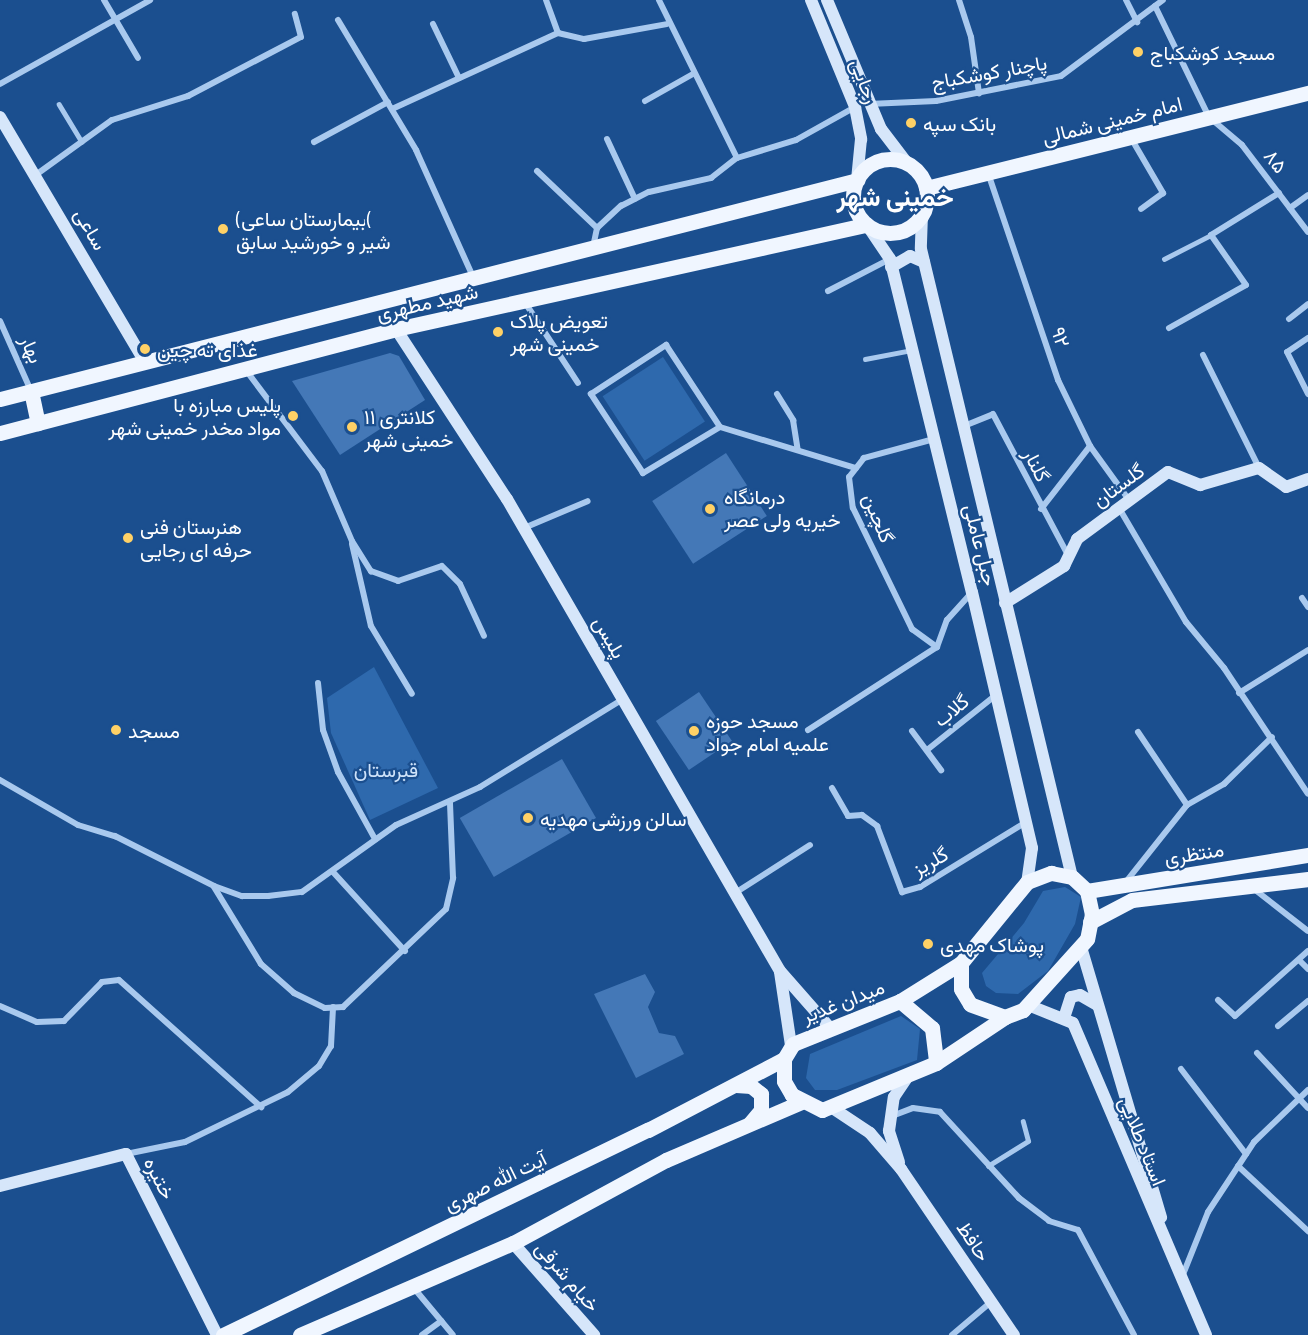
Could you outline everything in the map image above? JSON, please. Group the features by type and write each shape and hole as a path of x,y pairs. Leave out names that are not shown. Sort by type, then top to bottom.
{"main road":[{"name":"امام خمینی شمالی","path":"926,188 1308,93"},
{"path":"873,163 907,163 926,188 922,214 903,231 878,231 867,225 854,204 857,180 873,163"},
{"name":"شهید مطهری","path":"0,399 857,180"},
{"name":"شهید مطهری","path":"0,433 396,330 867,225"},
{"path":"31,391 38,423"},
{"name":"منتظری","path":"1087,891 1308,855"},
{"path":"788,1053 784,1081 801,1102 822,1110 906,1079 936,1063 1005,1017 1028,1005 1081,947 1090,921 1087,891 1072,876 1051,873 1027,882 961,963 900,1001"},
{"name":"منتظری","path":"1090,921 1132,900 1308,879"},
{"path":"961,963 961,989 970,1004 1005,1017"},
{"name":"میدان غدیر","path":"788,1053 830,1028 900,1001 932,1028 936,1063"},
{"name":"آیت الله صهری","path":"223,1335 736,1085 788,1053"},
{"path":"736,1085 751,1086 761,1094 761,1110 750,1123"},
{"path":"300,1335 513,1243 666,1160 801,1102"}],"street":[{"path":"104,0 138,58"},
{"path":"0,84 150,0"},
{"path":"546,0 558,33"},
{"path":"659,0 667,24 737,158"},
{"name":"رجایی","path":"811,0 855,107 861,139 857,180"},
{"name":"رجایی","path":"826,0 869,104 907,163"},
{"path":"959,0 971,37 979,93"},
{"path":"1126,0 1137,22"},
{"name":"پاچنار کوشکباج","path":"869,104 936,101 1061,76 1137,22 1163,0"},
{"path":"1155,6 1209,117"},
{"path":"37,174 112,120 188,96 301,37 295,14"},
{"path":"338,20 392,109 473,278"},
{"path":"433,24 459,78"},
{"path":"392,109 558,33 584,39 667,24"},
{"path":"645,101 693,74"},
{"path":"314,141 388,102"},
{"path":"593,248 597,228 635,199 711,177 737,158 796,140 855,107"},
{"name":"ساعی","path":"0,117 37,174 145,362"},
{"name":"۸۵","path":"1209,117 1242,145 1308,232"},
{"path":"1131,137 1163,193 1141,209"},
{"path":"607,139 635,199"},
{"path":"537,171 597,228"},
{"name":"۹۲","path":"988,173 1058,380 1090,446 1124,504 1186,622 1272,736 1308,794"},
{"path":"1169,328 1246,285 1211,235 1280,193"},
{"path":"1290,208 1308,195"},
{"name":"جبل عاملی","path":"922,214 924,262 1072,876"},
{"name":"جبل عاملی","path":"867,225 891,263 972,592 1032,848 1027,882"},
{"path":"828,291 910,256 924,262"},
{"path":"524,301 579,383"},
{"path":"1289,318 1308,304"},
{"name":"بهار","path":"0,321 31,391"},
{"name":"پلیس","path":"396,330 524,528 780,971"},
{"path":"1308,338 1287,352 1308,394"},
{"path":"720,427 643,472 591,394 666,345 720,427 856,468 864,458 934,439"},
{"path":"1203,355 1259,468 1286,487 1308,479"},
{"path":"245,369 322,471 352,541 371,571 398,581 442,566 460,584 484,636"},
{"path":"777,394 793,420 798,450"},
{"name":"گلنار","path":"963,426 993,414 1041,509 1069,557"},
{"path":"1041,509 1090,446"},
{"name":"گلچین","path":"856,468 849,477 853,508 912,629 937,646"},
{"name":"گلستان","path":"1005,603 1064,566 1077,539 1168,472 1200,485 1259,468"},
{"path":"524,528 588,501"},
{"path":"352,541 371,626 412,694"},
{"path":"808,730 937,646 946,620 972,592"},
{"path":"1302,597 1308,607"},
{"path":"1239,693 1308,650"},
{"path":"318,683 323,730 334,761 375,839"},
{"name":"گلاب","path":"927,750 996,694"},
{"path":"0,780 78,825 115,836 214,886 242,896 302,892 333,872 375,839 450,802 623,699"},
{"path":"912,731 941,770"},
{"path":"1138,732 1187,805"},
{"path":"1123,885 1187,805 1224,784 1272,736"},
{"name":"گلریز","path":"832,788 848,816 862,815 878,826 902,892 920,887 1026,822"},
{"path":"214,886 261,964 294,993 333,1007 343,1007 405,951 446,909 453,878 450,802"},
{"path":"735,893 810,845"},
{"path":"333,872 405,951"},
{"path":"1252,887 1308,931"},
{"name":"استاد طلایی","path":"1081,947 1181,1284"},
{"path":"1218,1000 1235,1016 1308,951"},
{"path":"1299,960 1308,969"},
{"path":"780,971 830,1028"},
{"path":"780,971 788,1053"},
{"path":"0,1006 37,1022 63,1021 102,982 119,980 261,1107"},
{"path":"1028,1005 1064,1018 1071,997 1080,995 1097,1005"},
{"path":"1278,1026 1308,1001"},
{"path":"126,1154 185,1142 261,1107 319,1066 331,1046 333,1007"},
{"name":"استاد طلایی","path":"1064,1018 1073,1023 1181,1284 1206,1335"},
{"path":"1257,1053 1308,1108"},
{"path":"1181,1069 1246,1154"},
{"path":"902,1169 889,1131 891,1116 906,1079"},
{"path":"1181,1284 1191,1245 1238,1166 1246,1154 1308,1090"},
{"path":"831,1107 870,1134 902,1169"},
{"path":"891,1116 913,1108 940,1112 988,1166 1049,1221 1078,1230 1134,1335"},
{"name":"ختیره","path":"0,1186 126,1154 217,1335"},
{"path":"1238,1166 1308,1230"},
{"name":"حافظ","path":"902,1169 1014,1335"},
{"name":"خیام شرقی","path":"513,1243 594,1335"},
{"path":"414,1287 453,1335"},
{"path":"952,1335 992,1301"},
{"path":"422,1335 441,1321"}],"lane":[{"path":"59,104 82,142"},
{"path":"1164,259 1211,235"},
{"path":"864,359 912,350"},
{"path":"988,1166 1028,1141 1023,1122"}],"green space":[{"path":"663,357 705,422 645,461 603,396"},
{"name":"قبرستان","path":"374,667 438,788 370,820 331,733 327,698"},
{"path":"1065,887 1081,897 1075,924 1048,971 1018,994 996,993 986,986 982,973 1024,923 1043,891"},
{"path":"901,1016 920,1029 917,1060 837,1090 815,1090 806,1078 810,1054"}],"building":[{"name":"کلانتری ۱۱ خمینی شهر","path":"390,353 399,356 425,400 340,455 292,381"},
{"name":"درمانگاه خیریه ولی عصر","path":"726,453 767,516 693,564 652,501"},
{"name":"مسجد حوزه علمیه امام جواد","path":"699,692 732,741 689,770 656,721"},
{"name":"سالن ورزشی مهدیه","path":"562,759 596,818 494,877 460,818"},
{"path":"645,974 655,992 648,1007 659,1033 675,1036 684,1054 636,1078 594,994"}],"place":[{"name":"مسجد کوشکباج","path":"1138,52"},
{"name":"بانک سپه","path":"911,123"},
{"name":"(بیمارستان ساعی( شیر و خورشید سابق","path":"223,229"},
{"name":"تعویض پلاک خمینی شهر","path":"498,332"},
{"name":"غذای ته چین","path":"145,349"},
{"name":"پلیس مبارزه با مواد مخدر خمینی شهر","path":"293,416"},
{"name":"کلانتری ۱۱ خمینی شهر","path":"352,427"},
{"name":"درمانگاه خیریه ولی عصر","path":"710,509"},
{"name":"هنرستان فنی حرفه ای رجایی","path":"128,538"},
{"name":"مسجد","path":"116,730"},
{"name":"مسجد حوزه علمیه امام جواد","path":"694,731"},
{"name":"سالن ورزشی مهدیه","path":"528,818"},
{"name":"پوشاک مهدی","path":"928,944"}],"district":[{"name":"خمینی شهر","path":"895,196"}]}
